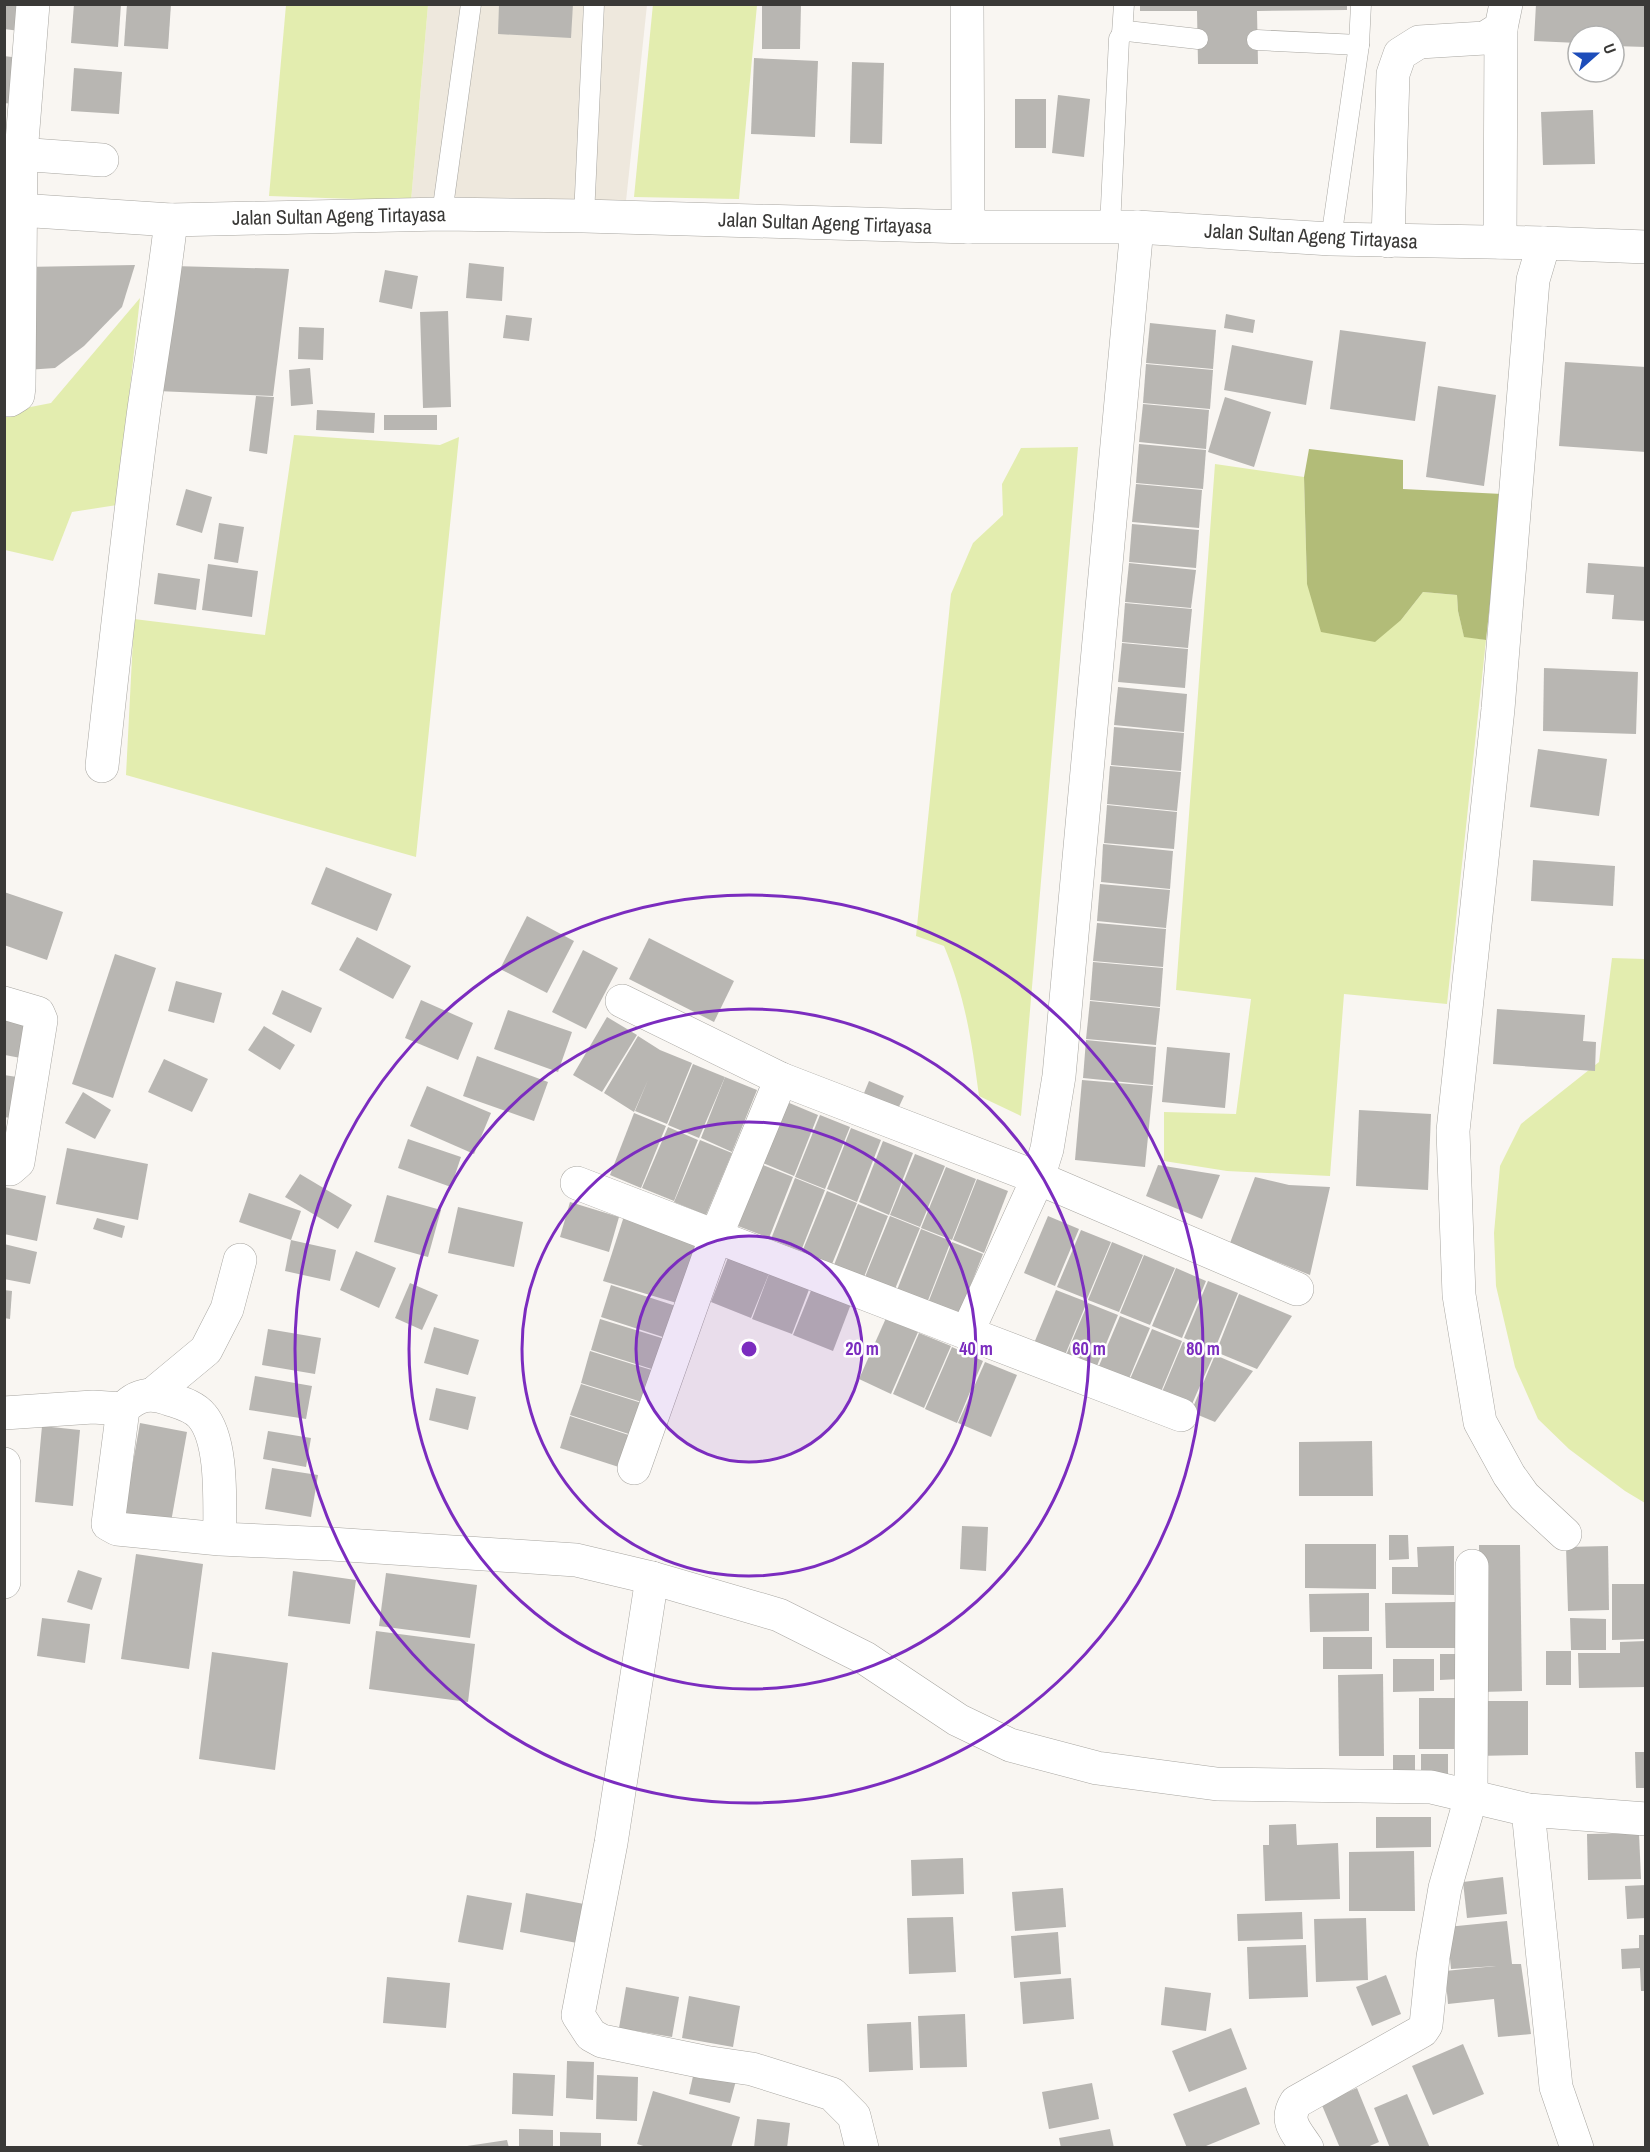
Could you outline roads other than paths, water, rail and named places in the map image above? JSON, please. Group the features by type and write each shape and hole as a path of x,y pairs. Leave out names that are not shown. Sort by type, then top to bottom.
{"street":[{"path":"4,400 10,400 18,395 20,387 20,260 13,154 33,4"},
{"path":"967,4 968,227"},
{"path":"1388,241 1393,74 1400,54 1419,42 1485,38 1503,16"},
{"path":"1500,242 1503,16"},
{"path":"13,154 102,160"},
{"name":"Jalan Sultan Ageng Tirtayasa","path":"16,215 169,240 442,214 968,227 1127,238 1331,239 1646,247"},
{"path":"967,1333 1038,1178 1047,1149 1059,1076 1131,306 1127,238"},
{"path":"102,766 141,431 169,240"},
{"path":"1544,243 1533,280 1498,709 1453,1131 1459,1295 1480,1422 1509,1475 1524,1496 1565,1534"},
{"path":"622,1001 781,1079 1038,1178 1297,1289"},
{"path":"4,1003 39,1013 41,1020 18,1162 10,1169 4,1168"},
{"path":"634,1468 716,1236 781,1079"},
{"path":"577,1183 1181,1415"},
{"path":"153,1394 206,1350 227,1309 240,1260"},
{"path":"220,1539 216,1446 202,1416 189,1406 153,1394 139,1396 123,1409 108,1524 117,1529 220,1539 576,1560 652,1578 779,1615 865,1658 958,1720 1021,1748 1097,1768 1217,1784 1431,1787 1528,1810 1646,1819"},
{"path":"4,1413 93,1407 123,1409"},
{"path":"4,1464 4,1582"},
{"path":"1307,2148 1291,2122 1290,2111 1296,2102 1422,2031 1426,2025 1433,1957 1445,1888 1471,1797 1472,1566"},
{"path":"652,1578 611,1843 578,2015 591,2035 602,2041 704,2062 752,2069 832,2094 854,2116 862,2148"},
{"path":"1528,1810 1554,2069 1577,2148"}],"lane":[{"path":"442,214 471,4"},
{"path":"584,216 594,4"},
{"path":"1124,4 1122,34 1119,39 1127,238"},
{"path":"1331,239 1359,45 1361,4"},
{"path":"1122,34 1127,31 1198,39"},
{"path":"1257,40 1359,45"}]}
